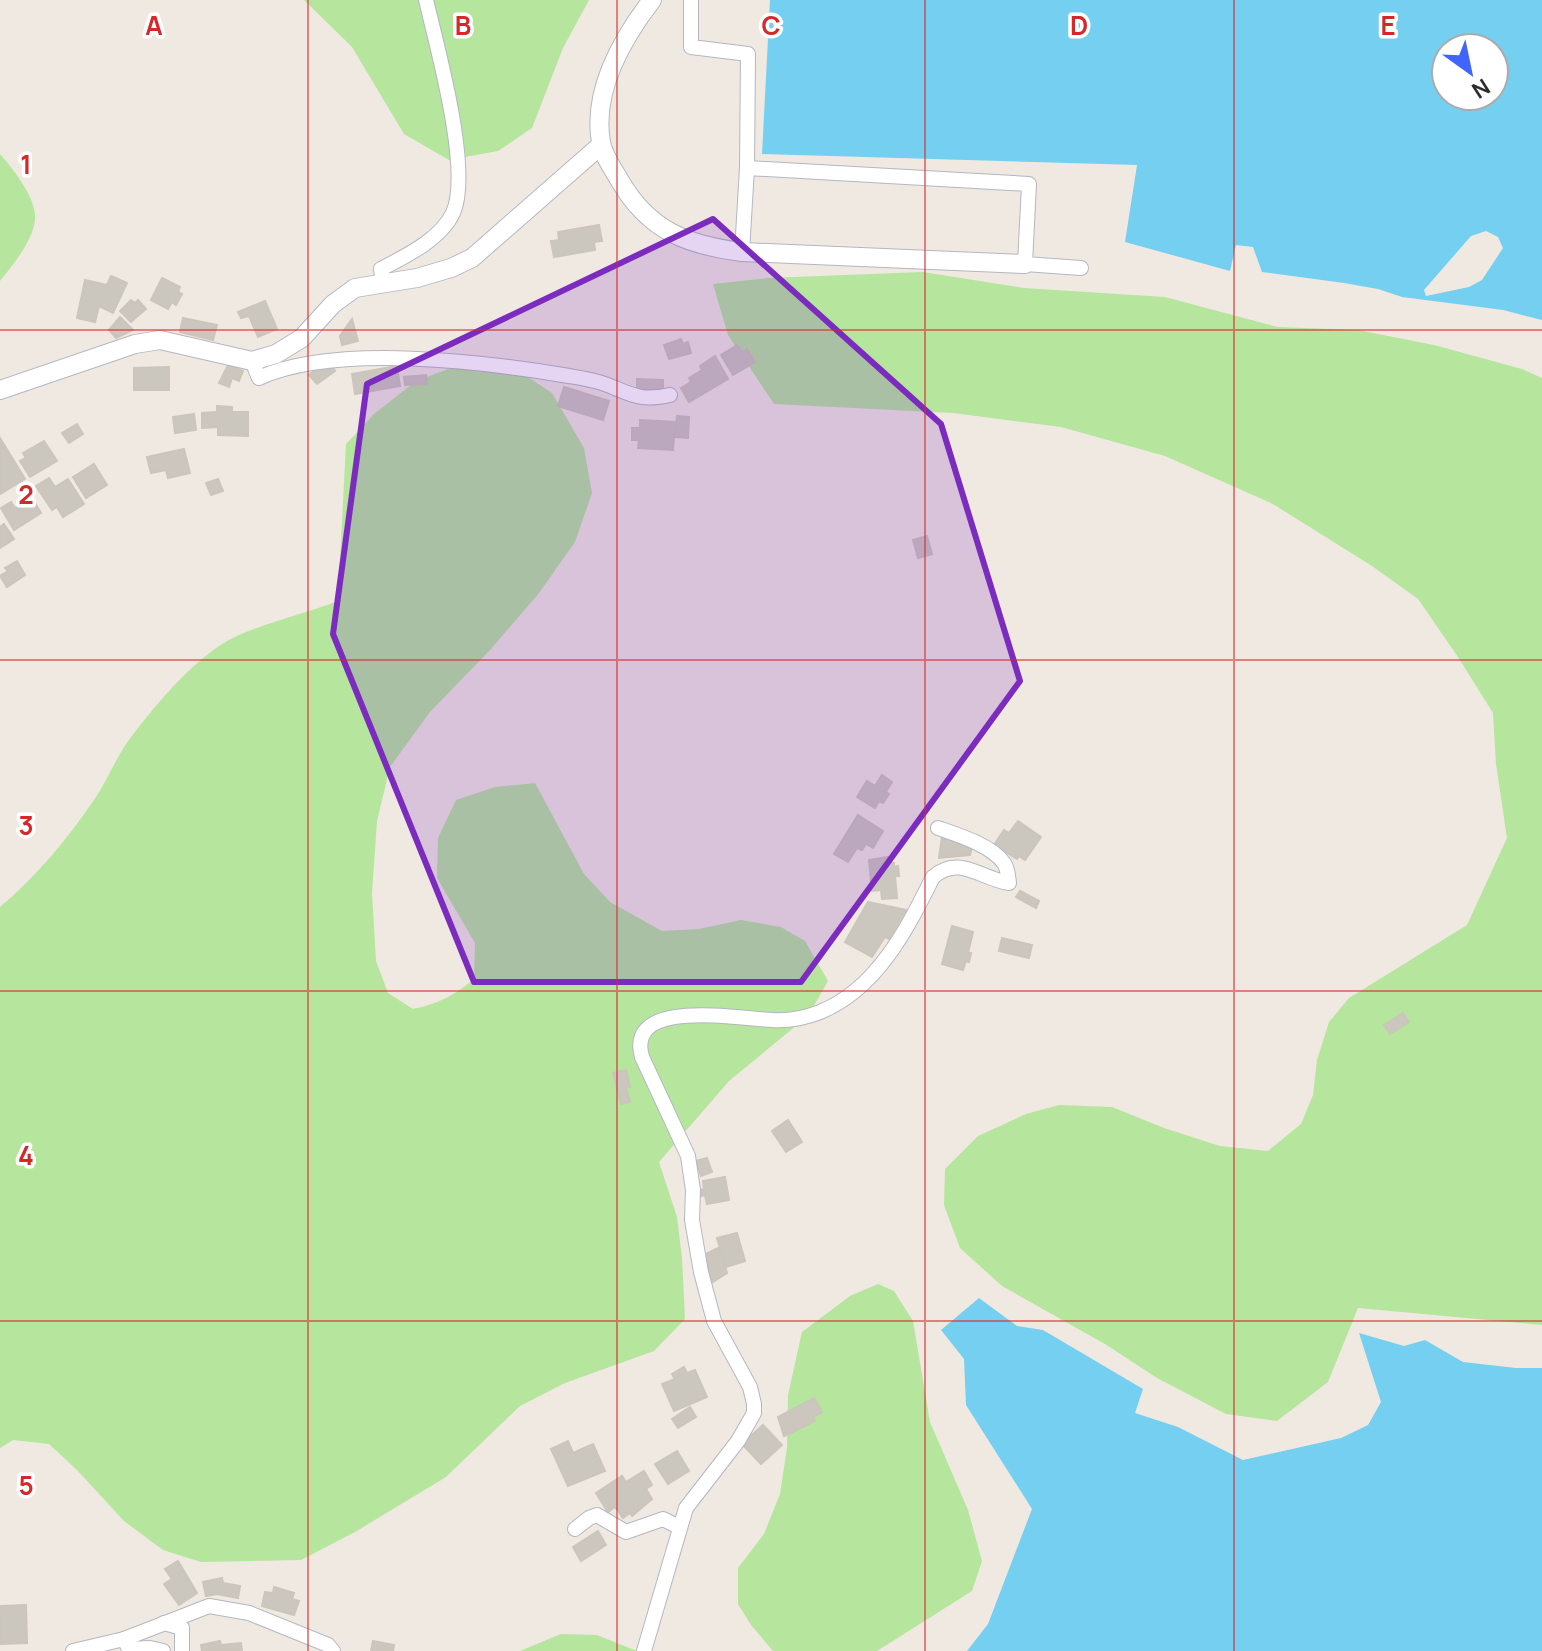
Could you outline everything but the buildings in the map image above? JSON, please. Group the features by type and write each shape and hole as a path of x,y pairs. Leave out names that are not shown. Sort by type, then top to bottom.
{"street":[{"path":"383,282 381,269 415,250 444,226 454,211 458,183 453,114 426,0"},
{"path":"652,0 618,52 610,72 601,104 601,145 629,197 660,228 689,241 742,252 1081,268"},
{"path":"691,0 691,47 748,54 747,168 742,252"},
{"path":"0,390 135,344 158,340 252,361 276,354 302,338 333,304 355,288 417,278 472,258 601,145"},
{"path":"747,168 1029,184 1025,264"},
{"path":"252,361 259,378 281,368 322,361 415,359 569,376 601,382 624,394 643,399 670,395"},
{"path":"644,1651 686,1508 738,1441 754,1413 754,1404 750,1387 714,1321 692,1220 693,1190 688,1156 642,1057 638,1045 641,1033 667,1017 775,1021 822,1012 851,993 878,969 904,932 933,877 940,871 948,867 965,869 1009,883 1007,870 1000,858 978,844 938,828"},
{"path":"575,1529 597,1515 626,1532 663,1519 679,1527"},
{"path":"73,1651 124,1639 209,1606 249,1613 328,1645 333,1651"},
{"path":"164,1623 182,1628 182,1651"},
{"path":"124,1639 129,1649 163,1651"}],"highlighted area":[{"path":"713,219 941,424 1020,681 801,982 474,982 333,634 367,384"}],"green space":[{"path":"304,0 589,0 563,48 532,128 498,151 449,160 404,134 352,47"},
{"path":"0,154 26,190 33,206 35,223 28,241 0,281"},
{"path":"923,272 1024,288 1165,297 1278,327 1358,330 1434,345 1522,369 1542,378 1542,1325 1358,1308 1328,1382 1277,1421 1226,1414 1157,1378 1105,1344 1002,1286 960,1248 944,1205 945,1169 978,1136 1026,1114 1059,1105 1112,1107 1220,1146 1268,1151 1301,1124 1313,1095 1317,1060 1329,1022 1349,998 1467,925 1507,838 1496,764 1493,713 1418,599 1372,566 1273,504 1165,456 1061,427 953,413 774,404 728,335 713,284 768,278"},
{"path":"464,363 511,366 552,393 584,448 592,493 575,542 539,593 491,649 430,712 390,767 377,821 372,893 376,961 388,993 413,1009 446,998 474,979 475,943 437,878 438,838 456,800 495,787 535,783 584,874 610,902 662,931 699,929 741,920 781,927 805,941 828,981 808,1016 729,1081 659,1162 677,1217 685,1319 654,1351 565,1383 520,1406 446,1477 355,1532 301,1560 201,1562 163,1550 124,1521 49,1444 13,1440 0,1448 0,907 64,841 96,797 136,730 201,660 241,634 338,601 346,444 374,414 416,381"},
{"path":"878,1284 894,1291 913,1321 930,1422 968,1510 982,1561 972,1591 877,1651 773,1651 738,1604 738,1568 764,1534 780,1494 787,1448 788,1395 802,1332 850,1296"},
{"path":"561,1634 597,1635 637,1651 520,1651"}],"water":[{"path":"770,0 1542,0 1542,320 1503,310 1402,297 1378,289 1262,272 1253,247 1236,245 1230,271 1125,242 1137,165 762,154","holes":["1486,231 1498,237 1503,248 1482,280 1469,287 1426,296 1424,290 1471,236"]},
{"path":"979,1298 1017,1326 1043,1330 1143,1389 1135,1413 1178,1427 1243,1460 1341,1438 1368,1425 1381,1402 1359,1333 1404,1346 1425,1340 1463,1362 1542,1368 1542,1651 967,1651 988,1624 1032,1509 966,1405 964,1359 941,1330"}]}
